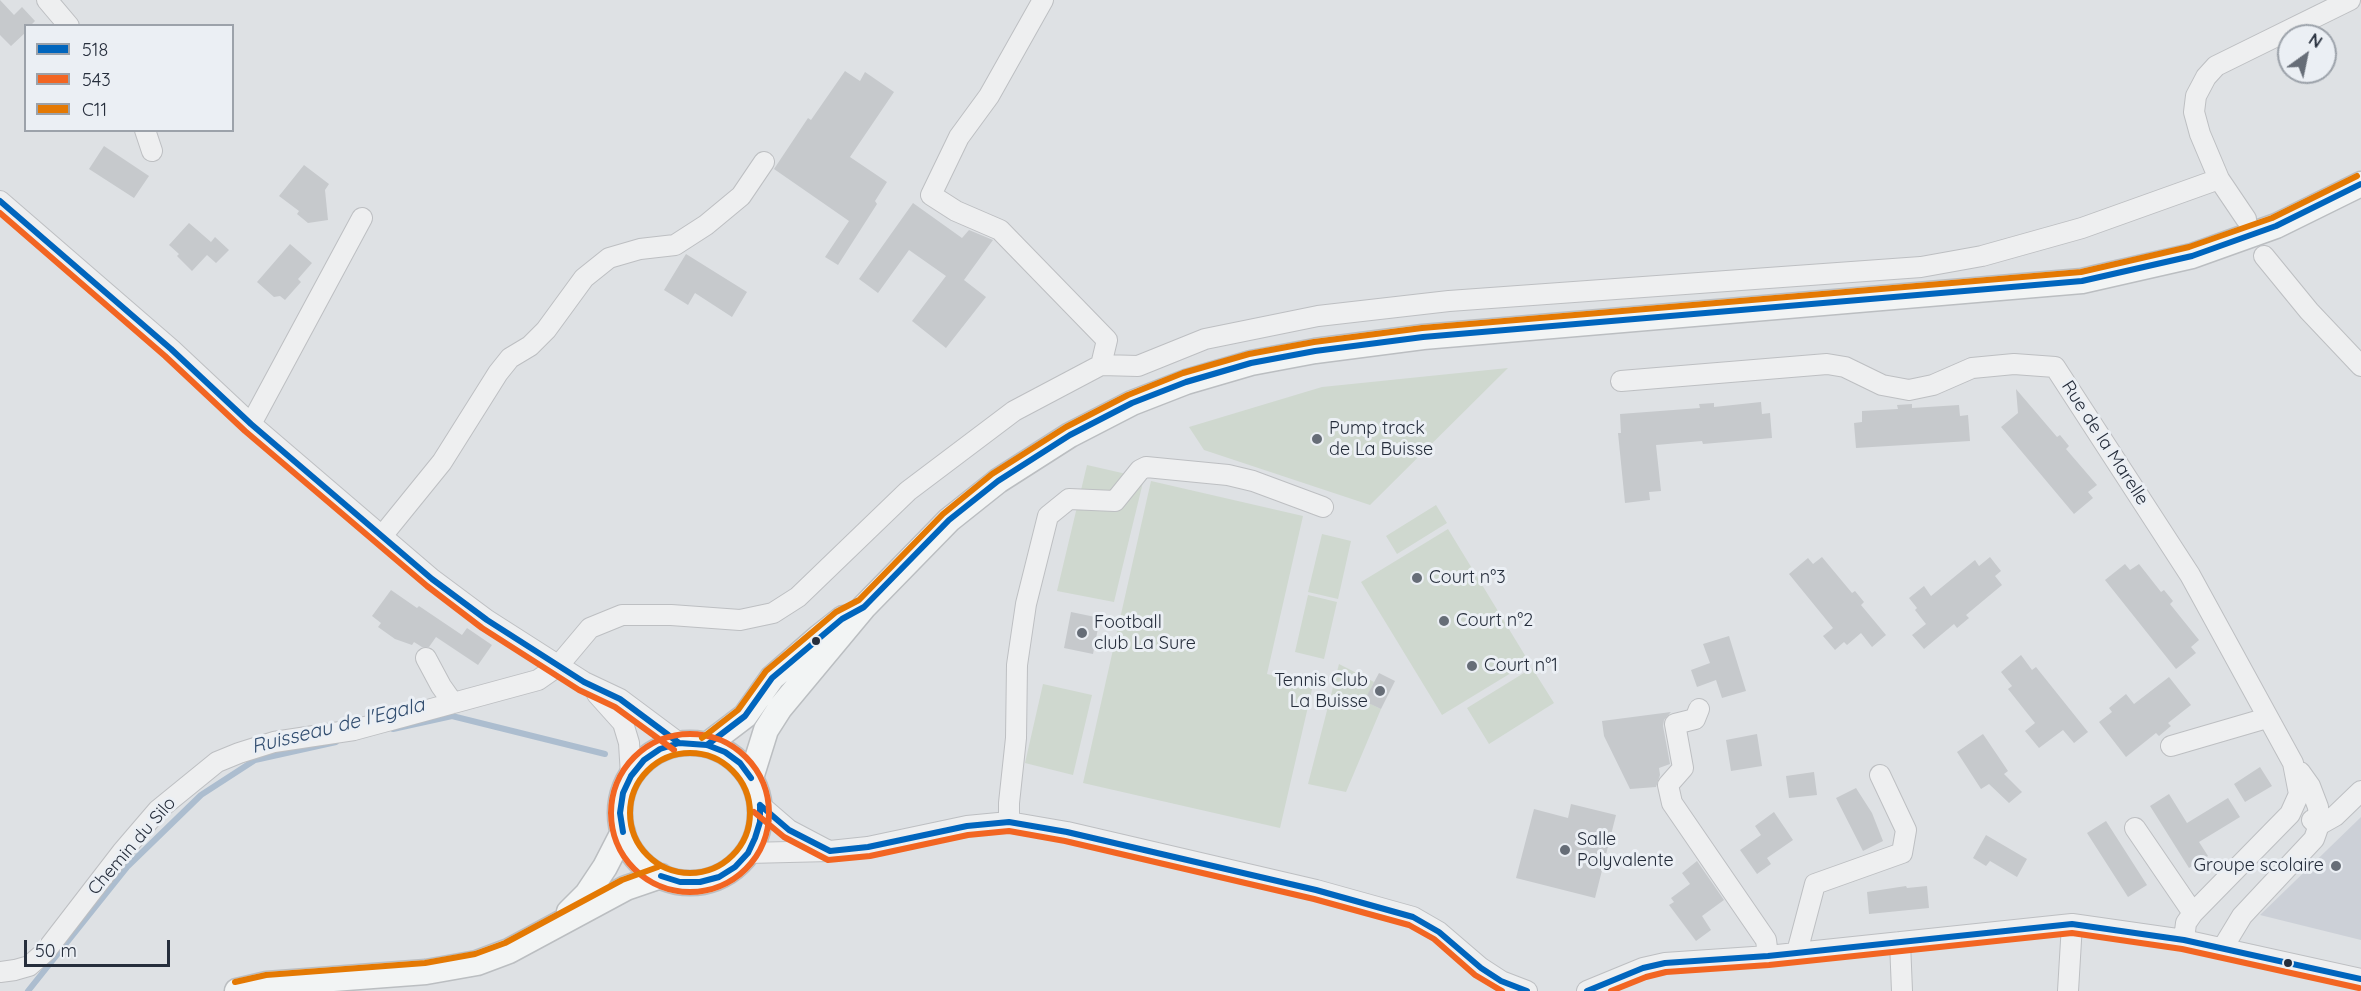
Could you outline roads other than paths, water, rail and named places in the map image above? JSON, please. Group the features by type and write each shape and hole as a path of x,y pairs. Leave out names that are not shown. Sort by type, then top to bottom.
{"main road":[{"path":"751,778 766,730 780,708 864,607 949,520 998,481 1070,435 1132,403 1186,382 1251,363 1315,351 1422,337 2082,281 2192,256 2276,226 2361,184"},
{"path":"707,745 745,716 772,678 799,654 842,619 864,607"},
{"path":"679,744 707,745 732,757 751,778 760,805 760,822 756,838 748,853 735,867 719,877 700,882 680,882 661,876 637,858 623,832 621,813 623,794 631,776 644,760 660,749 679,744"},
{"path":"546,932 586,894 623,832"},
{"path":"237,991 267,984 426,972 477,963 509,951 626,888 661,876"}],"street":[{"path":"47,0 67,24"},
{"path":"1043,0 989,96 959,137 931,195 956,211 1000,230 1107,340 1101,365 1138,366 1205,339 1318,316 1449,301 1921,267 1982,256 2082,228 2219,179"},
{"path":"2246,219 2219,179 2200,134 2194,112 2196,96 2206,77 2216,66 2350,0"},
{"path":"146,132 152,152"},
{"path":"382,536 442,462 510,358 530,346 546,330 584,278 609,258 640,249 675,245 706,225 741,196 764,162"},
{"path":"0,201 171,349 251,424 432,579 487,620 558,666 584,682 620,699 679,744"},
{"path":"251,424 362,218"},
{"path":"2264,256 2309,311 2361,366"},
{"name":"Rue de la Marelle","path":"1621,381 1827,364 1845,367 1882,386 1909,390 1933,385 1972,368 2014,364 2055,367 2190,575 2293,763 2299,794 2290,814 2193,913 2186,923 2184,940"},
{"name":"Chemin du Silo","path":"0,972 29,966 45,952 122,852 158,810 217,762 274,742 354,730 538,680 558,666 590,628 622,615 671,615 740,620 773,613 798,597 908,491 1014,411 1101,365"},
{"path":"1009,822 1016,738 1017,665 1026,604 1048,516 1069,499 1115,501 1140,470 1146,467 1228,475 1253,481 1323,507"},
{"path":"426,657 453,703"},
{"path":"584,682 607,703 623,723 629,743 631,776"},
{"path":"1699,709 1695,719 1675,724 1683,768 1668,785 1672,803 1766,940 1768,956"},
{"path":"2171,746 2267,718"},
{"path":"2222,949 2242,916 2314,839 2319,825 2318,807 2310,786 2293,763"},
{"path":"1797,952 1815,884 1902,853 1906,830 1880,775"},
{"path":"2319,825 2334,816 2361,791"},
{"path":"760,805 789,830 830,851"},
{"path":"2290,814 2307,816 2319,825"},
{"path":"748,853 868,848 967,826 1009,822 1067,832 1384,907 1413,917 1439,932 1481,968 1501,981 1527,991"},
{"path":"2135,828 2193,913"},
{"path":"1587,991 1643,968 1665,963 1768,956 2072,924 2184,940 2361,979"},
{"path":"2068,991 2072,924"},
{"path":"1900,942 1902,991"}],"waterway":[{"name":"Ruisseau de l'Egala","path":"393,729 452,716 605,754"},
{"name":"Ruisseau de l'Egala","path":"28,991 128,866 201,795 255,760 336,742"}],"place":[{"name":"Pump track de La Buisse","path":"1317,439"},
{"name":"Court n°3","path":"1417,578"},
{"name":"Court n°2","path":"1444,621"},
{"name":"Football club La Sure","path":"1082,633"},
{"name":"Court n°1","path":"1472,666"},
{"name":"Tennis Club La Buisse","path":"1380,691"},
{"name":"Salle Polyvalente","path":"1565,850"},
{"name":"Groupe scolaire","path":"2336,866"}]}
